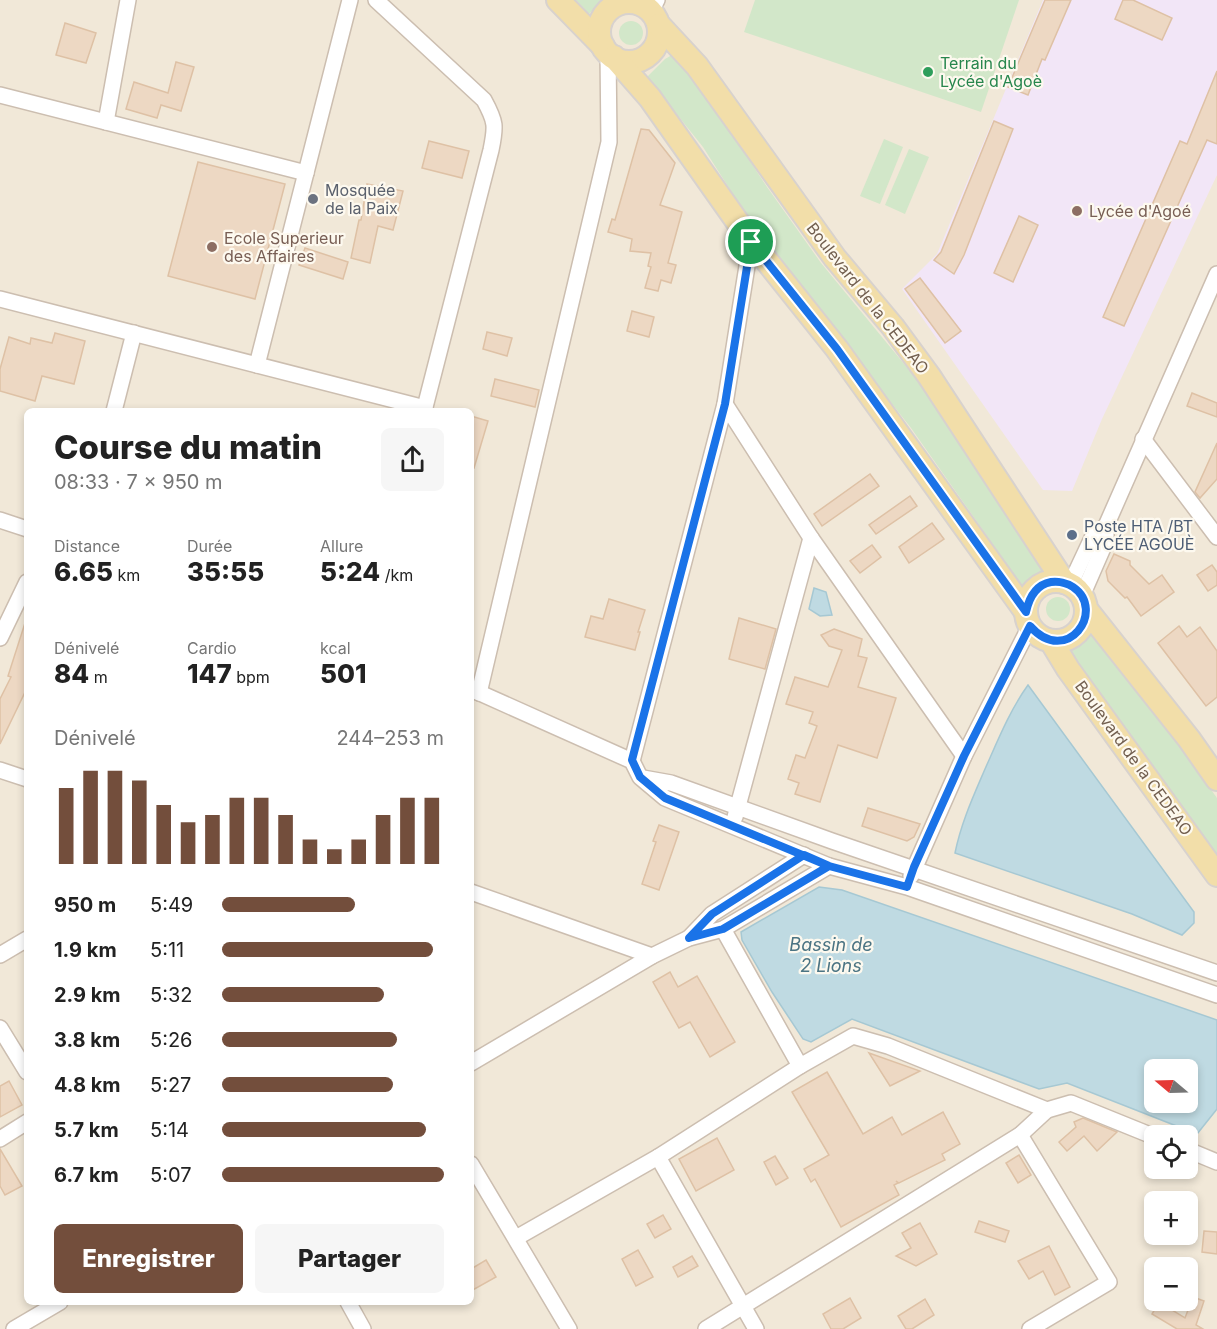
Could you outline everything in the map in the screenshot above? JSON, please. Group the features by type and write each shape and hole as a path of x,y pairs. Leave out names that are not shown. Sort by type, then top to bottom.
{"main road":[{"path":"558,0 650,98 751,242 837,349 1038,636 1051,641 1065,640 1077,633 1084,622 1075,593 1050,582 1037,588 1029,598 1028,619"},
{"path":"623,3 648,8 658,40 650,54 636,61 621,61 608,52 600,31 604,16 609,10 623,3"},
{"name":"Boulevard de la CEDEAO","path":"648,8 697,66 835,258 893,327 929,376 1075,593 1189,739 1217,779"},
{"name":"Boulevard de la CEDEAO","path":"1051,641 1068,669 1217,875"}],"street":[{"path":"106,122 128,0"},
{"path":"257,365 350,0"},
{"path":"376,0 484,100 494,119 495,133 491,150 425,408"},
{"path":"608,52 609,142 475,691 632,760"},
{"path":"0,95 306,173"},
{"path":"751,242 725,404 632,760 640,777 665,798 829,866 907,887 1217,995"},
{"path":"1075,593 1106,541 1106,526 1217,274"},
{"path":"0,299 421,408"},
{"path":"115,408 134,333"},
{"path":"725,404 811,538 964,756"},
{"path":"1143,439 1217,537"},
{"path":"0,520 24,528"},
{"path":"732,825 811,538"},
{"path":"0,638 24,588"},
{"path":"907,887 964,756 1028,619"},
{"path":"0,770 24,778"},
{"path":"640,777 671,783 1217,973"},
{"path":"689,938 712,914 804,855"},
{"path":"474,1061 652,956 689,938 723,929 829,866"},
{"path":"474,893 652,956"},
{"path":"723,929 800,1066"},
{"path":"0,955 24,941"},
{"path":"0,1028 24,1067"},
{"path":"516,1238 658,1157 800,1066 853,1036 888,1046 1047,1110"},
{"path":"706,1329 1020,1136 1047,1110 1071,1103 1144,1133"},
{"path":"0,1138 24,1124"},
{"path":"1020,1136 1109,1282 1030,1329"},
{"path":"1198,1154 1217,1161"},
{"path":"658,1157 756,1329"},
{"path":"474,1169 569,1329"},
{"path":"14,1329 55,1305"},
{"path":"349,1305 359,1327"}],"shaded area":[{"path":"0,0 1217,0 1217,1329 0,1329"},
{"name":"Lycée d'Agoé","path":"1043,0 1217,0 1217,175 1102,419 1072,491 1043,490 902,289 937,254"}],"green space":[{"path":"576,0 603,0 589,14"},
{"name":"Terrain du Lycée d'Agoè","path":"755,0 1019,0 981,112 744,32"},
{"path":"631,21 640,24 643,33 640,42 631,45 622,42 619,33 622,24"},
{"path":"672,55 707,96 821,263 919,382 1050,573 1025,590 911,428 757,232 703,147 647,77"},
{"path":"884,139 903,147 880,204 860,196"},
{"path":"909,149 929,157 905,214 885,205"},
{"path":"1058,597 1067,600 1070,609 1067,618 1058,621 1049,618 1046,609 1049,600"},
{"path":"1090,632 1120,665 1217,798 1217,856 1065,650"}],"water":[{"path":"814,588 826,592 832,615 820,616 809,609"},
{"path":"1028,685 1194,912 1194,923 1182,935 1132,914 955,853 964,821 985,769 1010,715"},
{"name":"Bassin de 2 Lions","path":"819,887 842,890 1217,1020 1217,1109 1198,1133 1198,1125 1174,1125 1067,1083 1039,1089 852,1019 811,1042 803,1039 742,940 741,932"}],"building":[{"path":"1045,0 1071,0 1045,60 1042,59 1028,95 1008,87"},
{"path":"1123,0 1133,0 1172,18 1162,40 1115,19"},
{"path":"65,23 96,33 86,63 56,55"},
{"path":"176,62 194,67 181,111 161,105 157,118 126,109 134,82 168,93"},
{"path":"1217,71 1217,144 1207,140 1124,326 1103,317 1180,141 1187,144"},
{"path":"994,121 1013,129 964,255 954,274 934,260 941,252"},
{"path":"641,129 649,130 675,163 660,205 682,212 668,263 676,265 671,283 661,280 658,291 645,288 651,267 648,266 651,253 630,251 632,239 608,232 612,219 615,220"},
{"path":"429,141 469,151 462,178 422,168"},
{"path":"198,162 285,184 255,299 168,276"},
{"path":"367,184 403,191 393,230 378,226 370,263 351,258"},
{"path":"1019,216 1038,225 1013,282 994,273"},
{"path":"305,248 348,262 343,279 299,265"},
{"path":"920,278 961,331 945,343 905,289"},
{"path":"632,311 654,317 649,337 627,331"},
{"path":"487,332 512,338 507,356 483,349"},
{"path":"55,333 85,341 74,384 42,376 35,401 0,391 0,369 9,337 30,344 31,338 52,343"},
{"path":"495,379 539,390 535,407 491,396"},
{"path":"1192,393 1217,403 1217,417 1187,406"},
{"path":"474,417 488,421 474,468"},
{"path":"1217,443 1217,479 1200,498 1195,492"},
{"path":"870,474 879,486 822,526 814,514"},
{"path":"910,496 917,506 876,534 869,525"},
{"path":"932,523 944,539 909,563 899,547"},
{"path":"872,545 881,557 860,573 850,561"},
{"path":"1114,554 1130,561 1130,565 1149,584 1162,575 1174,592 1141,616 1127,597 1125,598 1108,581 1106,571"},
{"path":"1212,565 1217,572 1217,585 1208,591 1197,575"},
{"path":"609,599 645,610 635,650 585,637 591,616 603,619"},
{"path":"739,618 776,629 765,669 729,659"},
{"path":"24,626 24,694 0,744 0,699 11,677 8,676"},
{"path":"1179,626 1187,637 1200,627 1217,651 1217,697 1206,706 1158,643"},
{"path":"834,629 862,639 858,656 867,658 858,687 896,698 877,758 838,745 820,802 795,794 799,783 788,779 796,755 805,758 817,726 809,723 813,712 786,704 795,677 828,687 842,650 829,646 821,635"},
{"path":"868,808 920,824 914,837 907,841 862,826"},
{"path":"659,825 679,832 659,890 642,884 656,842 653,841"},
{"path":"670,972 678,987 697,976 735,1042 710,1057 690,1022 679,1028 653,982"},
{"path":"869,1053 920,1071 890,1086"},
{"path":"827,1072 863,1134 892,1117 902,1135 943,1112 960,1144 942,1154 945,1160 899,1183 896,1181 898,1183 894,1185 899,1195 841,1227 815,1179 811,1182 804,1169 829,1155 792,1092"},
{"path":"9,1081 22,1105 0,1117 0,1086"},
{"path":"1083,1118 1117,1132 1097,1151 1084,1136 1067,1151 1059,1142 1076,1127 1074,1122"},
{"path":"717,1138 734,1170 696,1191 679,1159"},
{"path":"0,1149 22,1186 5,1195 0,1186"},
{"path":"1019,1155 1031,1175 1018,1183 1006,1163"},
{"path":"775,1156 788,1178 776,1185 764,1162"},
{"path":"663,1215 671,1229 655,1238 647,1224"},
{"path":"979,1221 1009,1231 1005,1242 975,1232"},
{"path":"920,1223 937,1254 916,1266 896,1256 911,1248 902,1233"},
{"path":"1204,1231 1217,1232 1217,1254 1202,1252"},
{"path":"1049,1246 1070,1287 1055,1295 1043,1271 1029,1279 1018,1261"},
{"path":"638,1250 653,1277 636,1286 622,1259"},
{"path":"692,1256 698,1266 678,1277 673,1267"},
{"path":"486,1260 496,1277 474,1289 474,1267"},
{"path":"850,1298 861,1318 843,1329 831,1329 823,1314"},
{"path":"925,1299 934,1315 912,1329 906,1329 898,1316"},
{"path":"1198,1299 1204,1301 1196,1325 1203,1329 1177,1329 1152,1314 1154,1311 1174,1311 1185,1318 1188,1311 1198,1311"}],"place":[{"name":"Terrain du Lycée d'Agoè","path":"928,72"},
{"name":"Mosquée de la Paix","path":"313,199"},
{"name":"Lycée d'Agoé","path":"1077,211"},
{"name":"Ecole Superieur des Affaires","path":"212,247"},
{"name":"Poste HTA /BT LYCÉE AGOUÈ","path":"1072,535"}],"route":[{"path":"751,242 725,404 632,760 640,777 665,798 804,855 829,866 723,929 689,938 712,914 804,855 829,866 907,887 964,756 1030,626 1038,636 1051,641 1065,640 1077,633 1084,622 1086,609 1082,596 1077,590 1064,582 1050,582 1037,588 1029,598 1026,612 837,349 751,242"}]}
